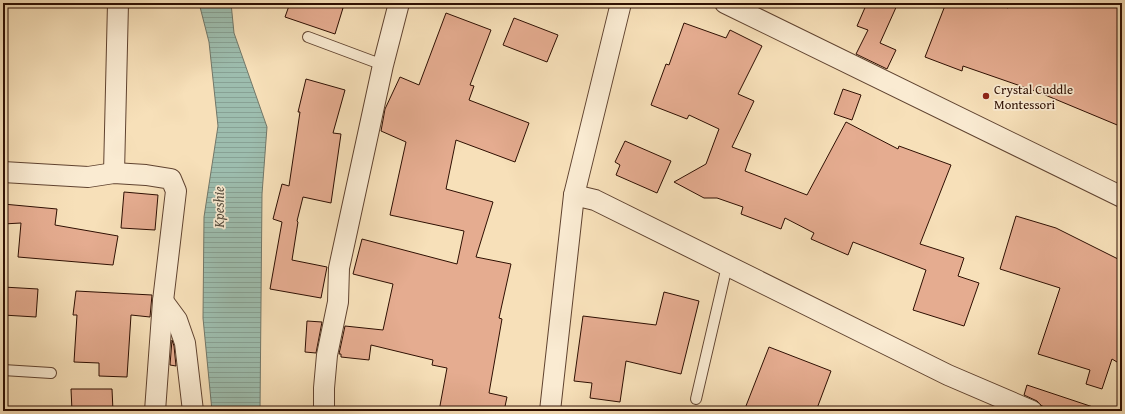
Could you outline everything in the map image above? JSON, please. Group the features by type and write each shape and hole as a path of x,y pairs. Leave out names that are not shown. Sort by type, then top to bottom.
{"street":[{"path":"114,173 118,3"},
{"path":"324,411 324,388 327,355 338,302 339,268 399,3"},
{"path":"550,411 574,195 621,3"},
{"path":"725,3 1122,196"},
{"path":"3,172 88,177 114,173 146,175 171,180 176,191 163,301 154,411"},
{"path":"574,195 595,200 948,375 1032,411"},
{"path":"163,301 177,320 185,343 193,411"}],"lane":[{"path":"308,37 384,65"},
{"path":"696,399 727,266"},
{"path":"3,370 51,374"}],"water":[{"name":"Kpeshie","path":"199,3 231,3 234,33 267,127 262,194 260,411 212,411 203,318 204,217 218,126 209,42"}],"building":[{"path":"290,3 327,3 343,8 335,34 285,17"},
{"path":"867,3 898,3 880,43 896,50 887,69 856,54 868,30 857,26"},
{"path":"946,3 994,3 1008,8 1010,3 1122,3 1122,127 1038,92 963,66 962,71 925,57"},
{"path":"446,13 491,30 470,85 474,86 469,100 529,123 515,162 456,140 446,189 493,202 476,257 511,264 499,318 502,319 489,393 507,397 504,411 439,411 447,368 432,365 433,360 371,345 369,360 341,357 341,354 339,354 345,326 383,330 393,284 353,274 362,239 457,264 464,231 390,215 406,142 381,131 385,109 400,77 419,85"},
{"path":"514,18 558,35 547,62 503,45"},
{"path":"684,23 726,38 730,30 762,46 738,94 754,101 732,147 751,154 745,171 807,195 846,122 898,149 899,146 951,165 920,244 964,258 958,276 979,283 964,326 913,310 926,270 853,242 848,255 811,239 814,233 785,218 781,229 741,214 743,207 717,198 704,198 674,182 706,164 719,129 689,115 687,119 651,105 666,64 669,65"},
{"path":"306,79 345,90 333,133 341,134 331,203 303,197 297,221 292,260 327,267 321,298 270,289 282,222 273,219 282,184 289,186 300,112 298,112"},
{"path":"843,89 861,95 852,120 834,114"},
{"path":"625,141 671,161 657,193 616,175 620,165 615,162"},
{"path":"124,192 158,195 155,230 121,228"},
{"path":"3,204 57,209 55,225 118,236 113,265 18,257 21,223 3,224"},
{"path":"1016,216 1056,228 1122,261 1122,365 1112,359 1102,389 1086,384 1090,370 1038,354 1060,288 1000,269"},
{"path":"3,287 38,289 36,317 3,315"},
{"path":"76,291 152,295 150,317 131,315 127,377 99,376 99,363 74,362 77,315 73,315"},
{"path":"664,292 699,301 681,374 626,361 620,402 590,398 592,383 574,381 583,316 656,325"},
{"path":"307,321 322,322 316,353 305,352"},
{"path":"172,340 174,346 176,366 170,365"},
{"path":"769,347 831,371 816,411 744,411"},
{"path":"1027,385 1096,408 1095,411 1056,411 1042,406 1037,401 1024,395"},
{"path":"71,389 112,389 113,411 72,411"}],"place":[{"name":"Crystal Cuddle Montessori","path":"986,96"}]}
